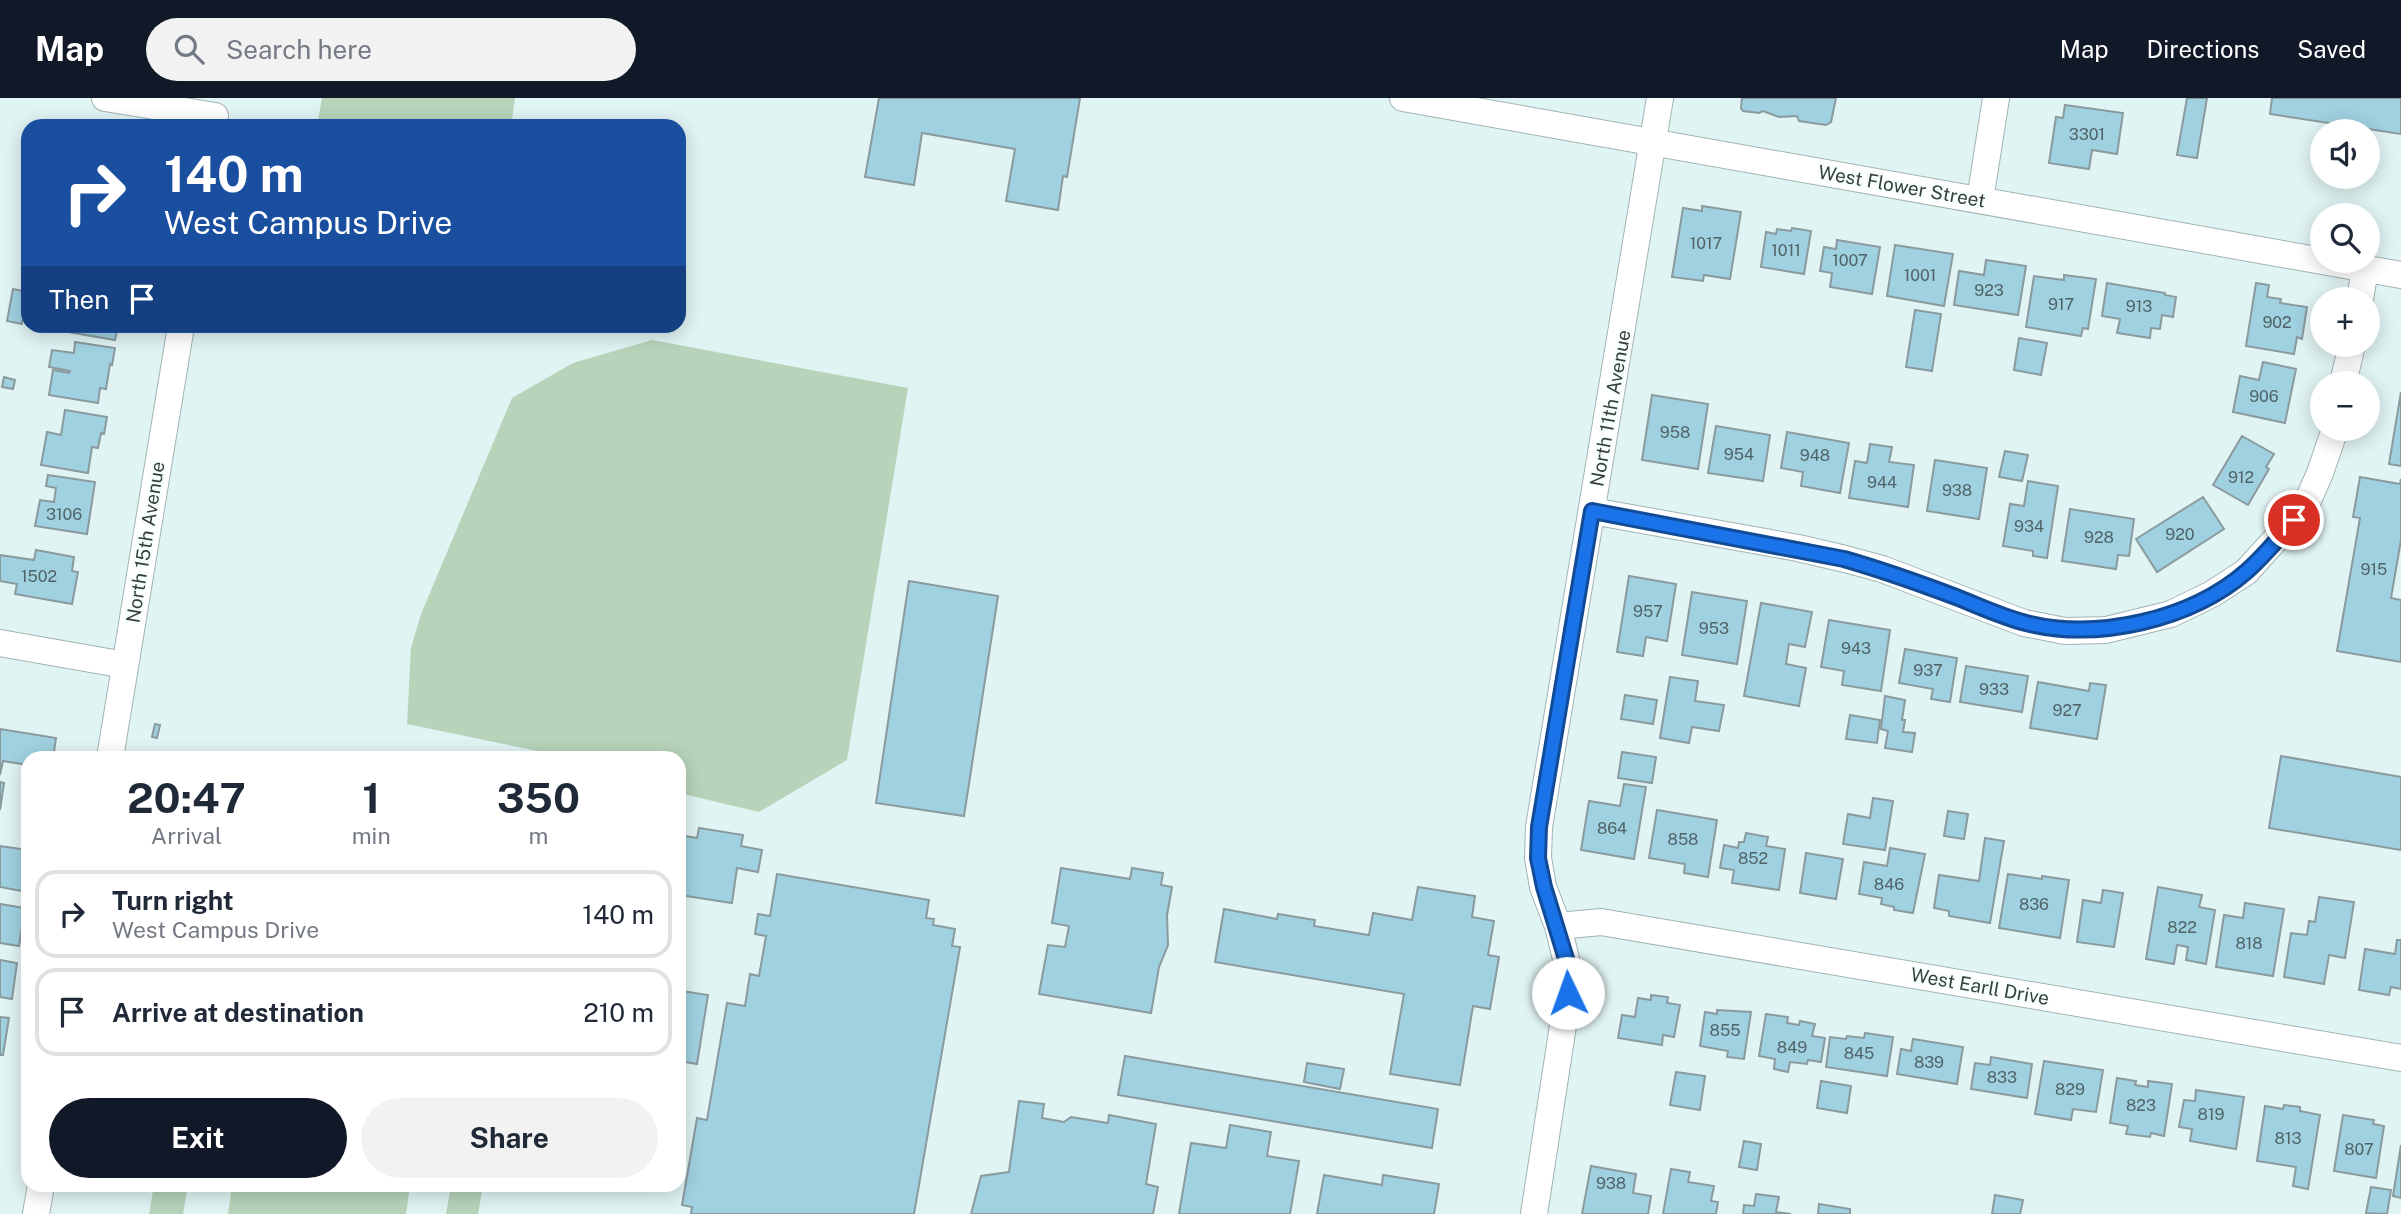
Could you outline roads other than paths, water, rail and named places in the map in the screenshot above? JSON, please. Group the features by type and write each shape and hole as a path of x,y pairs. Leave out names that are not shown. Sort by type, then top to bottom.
{"street":[{"path":"105,98 216,113"},
{"name":"West Flower Street","path":"1403,98 2310,259"},
{"name":"North 11th Avenue","path":"1534,1214 1568,993 1567,962 1540,867 1539,827 1660,98"},
{"path":"1980,200 1996,98"},
{"name":"West Flower Street","path":"2380,272 2401,275"},
{"name":"North 15th Avenue","path":"111,751 180,333"},
{"path":"1592,511 1787,546 1844,559 1892,573 2024,623 2065,631 2106,630 2171,614 2212,594 2246,572 2305,507 2331,441"},
{"path":"0,643 125,664"},
{"name":"West Earll Drive","path":"1558,926 1601,922 2401,1058"},
{"path":"36,1214 40,1192"}]}
